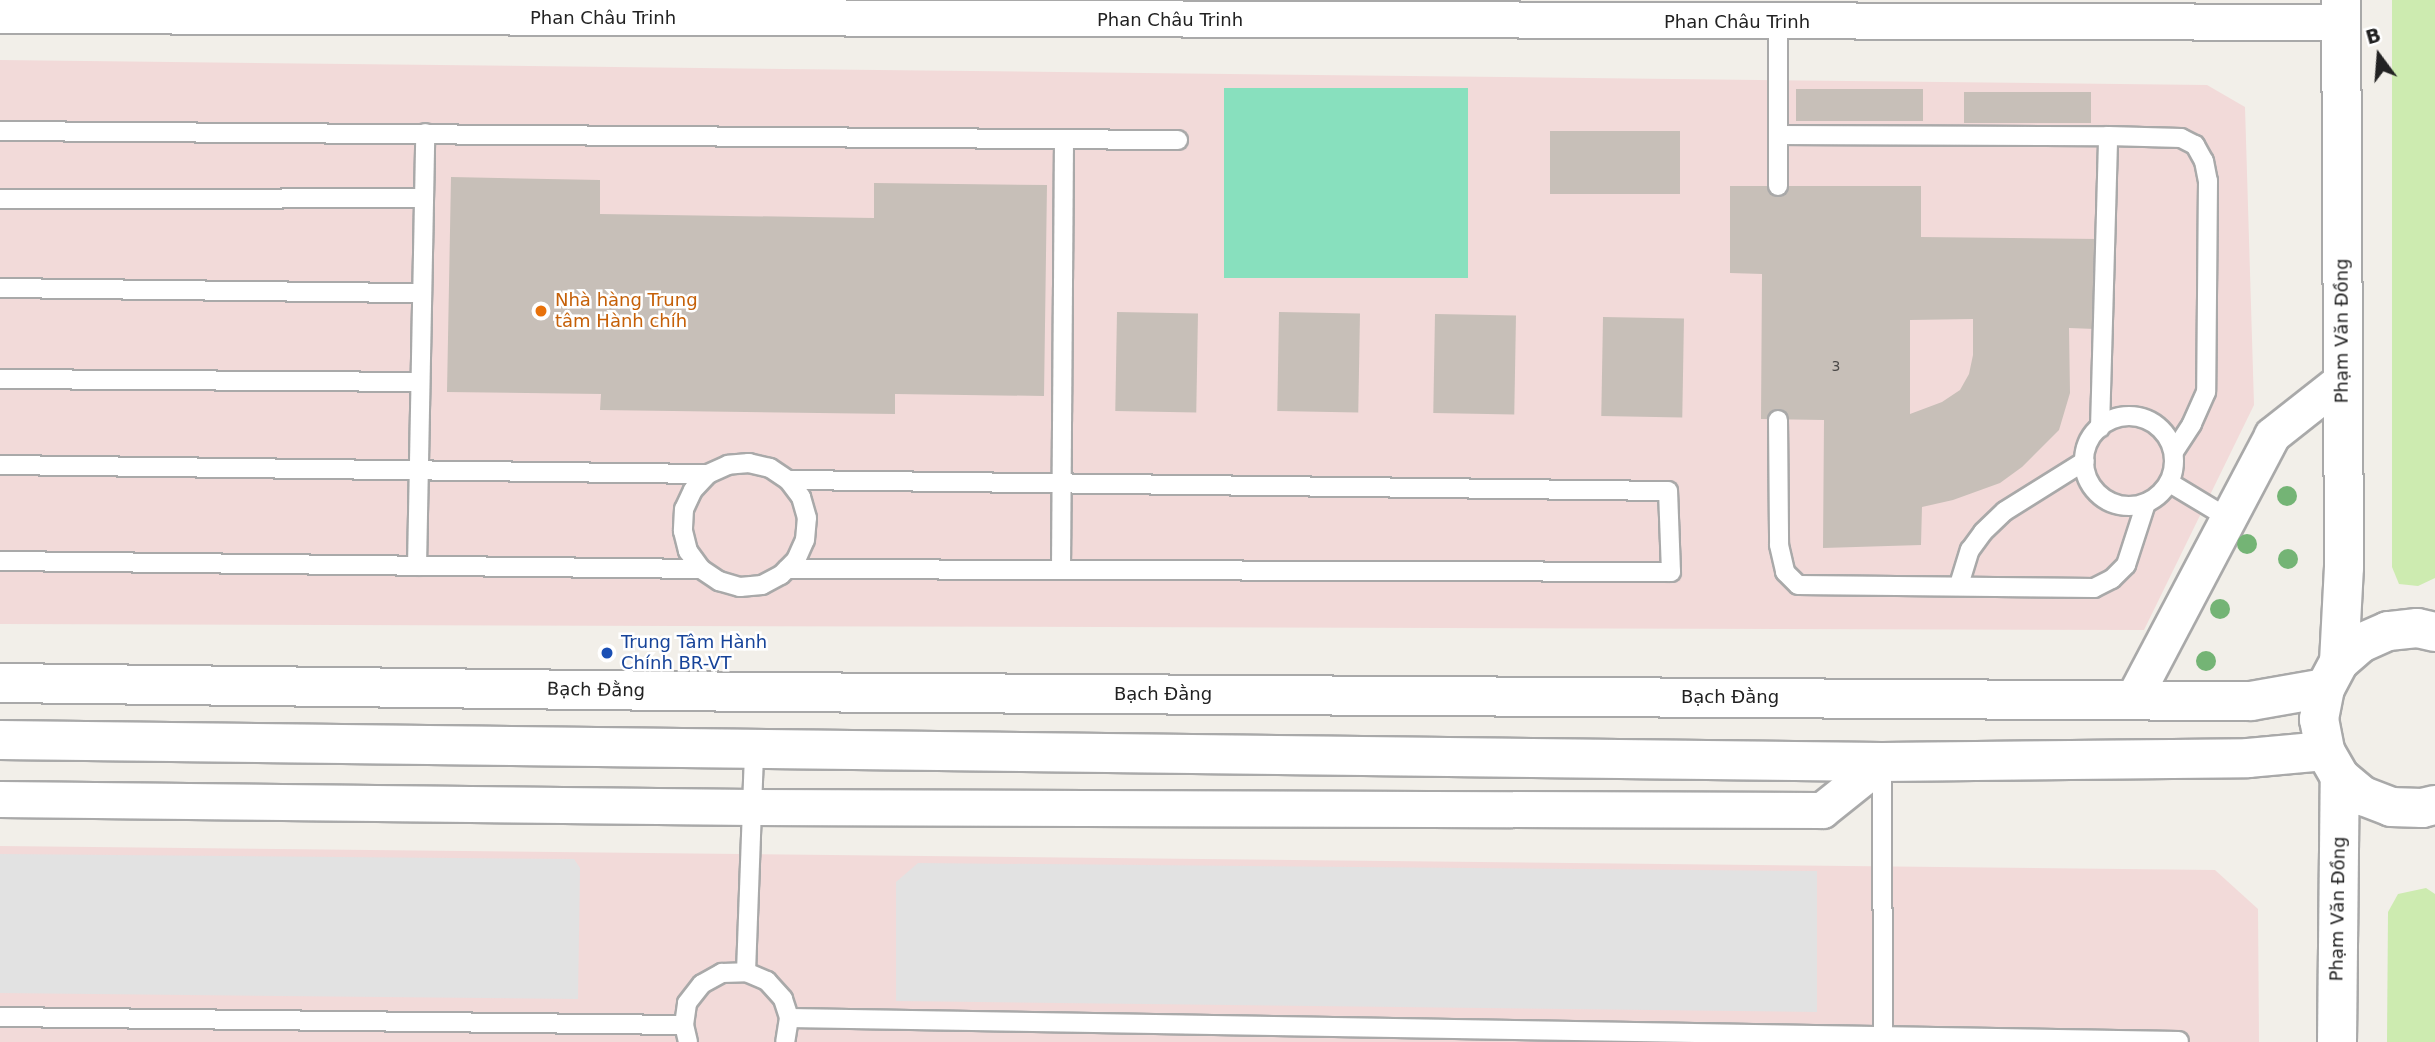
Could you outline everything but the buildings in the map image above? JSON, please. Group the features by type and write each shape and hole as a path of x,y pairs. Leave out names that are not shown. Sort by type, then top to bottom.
{"street":[{"name":"Phan Châu Trinh","path":"0,15 1281,10 1415,11 1777,22 2341,11"},
{"name":"Phạm Văn Đồng","path":"2337,1042 2332,764 2319,719 2332,675 2344,568 2341,11"},
{"path":"2133,699 2272,435 2343,379"},
{"path":"2332,675 2361,643 2388,631 2417,628 2435,632"},
{"name":"Bạch Đằng","path":"0,683 758,692 2251,701 2332,675"},
{"path":"754,749 758,692"},
{"path":"0,740 1882,762 2248,758 2332,764 2363,796 2391,807 2422,808 2435,804"},
{"path":"0,799 752,807 1822,810 1882,762"}],"lane":[{"path":"1777,22 1778,186"},
{"path":"0,131 1178,140"},
{"path":"417,566 425,134"},
{"path":"1778,135 2108,135 2181,138 2195,145 2204,161 2208,181 2206,392 2192,424 2174,452"},
{"path":"2099,428 2108,135"},
{"path":"1061,570 1064,139"},
{"path":"0,199 424,198"},
{"path":"0,288 422,293"},
{"path":"0,379 420,382"},
{"path":"2128,416 2144,419 2157,426 2168,438 2174,452 2174,468 2169,483 2160,495 2146,503 2115,504 2102,497 2091,485 2085,461 2090,440 2099,428 2113,419 2128,416"},
{"path":"1778,420 1779,545 1785,572 1798,585 2094,588 2112,579 2126,565 2146,503"},
{"path":"1959,585 1970,550 1983,532 2005,511 2085,461"},
{"path":"749,463 770,468 789,480 801,497 807,518 805,540 796,560 762,585 740,587 719,581 701,569 688,551 682,531 684,509 693,490 708,474 728,465 749,463"},
{"path":"0,465 708,474"},
{"path":"787,569 1671,572 1668,491 789,480"},
{"path":"2169,483 2228,518"},
{"path":"0,561 701,569"},
{"path":"746,972 754,749"},
{"path":"1882,762 1882,1039"},
{"path":"0,1017 686,1033 687,1003 702,984 722,973 746,972 768,981 783,999 789,1018 785,1042"},
{"path":"789,1018 1882,1039 2179,1041"}],"shaded area":[{"path":"0,60 2207,85 2245,107 2254,405 2144,630 0,624"},
{"path":"0,846 2215,870 2258,909 2259,1042 0,1042"},
{"path":"0,854 574,859 580,868 578,999 0,993"},
{"path":"918,863 1817,871 1817,1012 896,1001 896,882"}],"green space":[{"path":"2392,0 2435,0 2435,578 2418,586 2399,584 2392,567"},
{"path":"1224,88 1468,88 1468,278 1224,278"},
{"path":"2426,888 2435,894 2435,1042 2387,1042 2388,912 2398,894"}],"place":[{"name":"Nhà hàng Trung tâm Hành chíh","path":"541,311"},
{"name":"Trung Tâm Hành Chính BR-VT","path":"607,653"}]}
